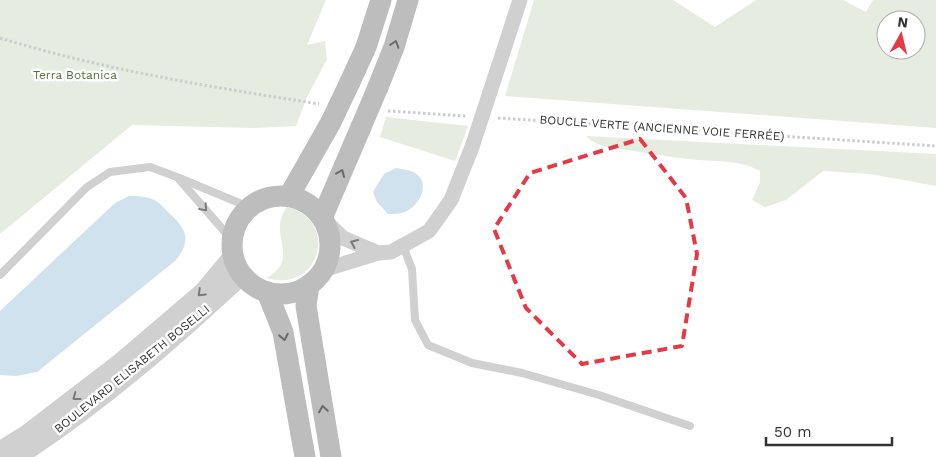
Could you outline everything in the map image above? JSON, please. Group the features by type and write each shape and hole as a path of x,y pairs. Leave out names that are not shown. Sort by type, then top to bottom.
{"main road":[{"path":"289,196 331,122 350,82 366,47 381,0"},
{"path":"322,218 394,47 408,0"},
{"path":"316,278 291,293 282,294 267,292 253,286 242,276 232,248 237,222 249,207 259,200 271,196 289,196 308,204 322,218 328,231 330,244 328,258 316,278 306,306 332,457"},
{"path":"267,292 283,332 305,457"}],"street":[{"path":"316,278 378,254 391,252 429,231 451,200 472,147 520,0"},
{"path":"322,218 344,238 378,254"},
{"path":"0,451 27,434 122,362 203,292 232,248"},
{"name":"BOULEVARD ELISABETH BOSELLI","path":"17,457 88,408 242,276"}],"lane":[{"path":"0,275 75,198 87,187 110,172 150,167 177,176 249,207"},
{"path":"177,176 232,248"},
{"path":"403,246 412,268 415,320 428,345 472,363 522,372 599,395 690,426"}],"path":[{"path":"0,38 38,50 131,71 319,104"},
{"path":"389,111 468,116"},
{"name":"BOUCLE VERTE (ANCIENNE VOIE FERRÉE)","path":"497,118 936,146"}],"highlighted area":[{"path":"640,139 686,198 697,254 682,346 582,364 526,308 494,229 530,173"}],"green space":[{"name":"Terra Botanica","path":"0,0 326,0 307,45 325,41 327,59 307,97 296,126 254,128 132,125 0,234"},
{"path":"534,0 673,0 715,27 756,0 843,0 866,12 873,0 936,0 936,128 505,96"},
{"path":"386,117 468,126 455,161 380,137"},
{"path":"586,136 936,154 936,186 870,174 823,171 786,200 765,207 752,200 760,182 760,171 752,167 743,164 681,158 611,148 595,143"},
{"path":"287,207 304,215 314,226 318,240 317,254 310,266 300,276 285,280 267,278 277,270 282,262 280,227"}],"water":[{"path":"396,168 415,173 420,177 423,188 419,199 412,208 402,213 388,214 377,202 373,192 384,174"},
{"path":"129,196 146,197 156,201 181,225 185,236 184,248 175,261 37,372 16,376 0,375 0,311 115,203"}]}
